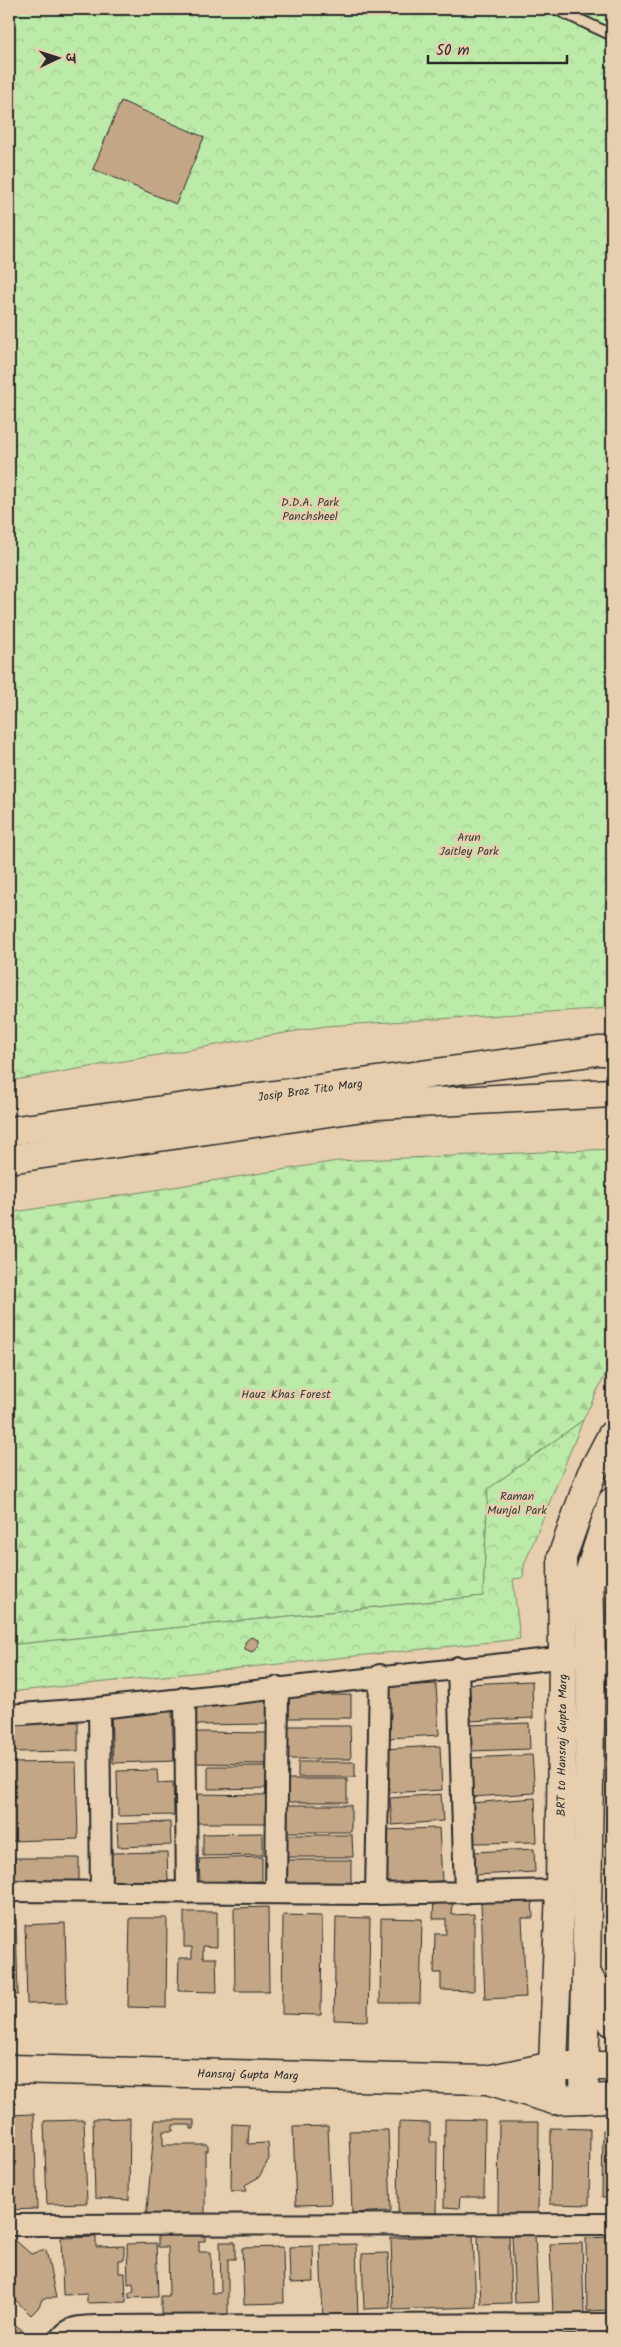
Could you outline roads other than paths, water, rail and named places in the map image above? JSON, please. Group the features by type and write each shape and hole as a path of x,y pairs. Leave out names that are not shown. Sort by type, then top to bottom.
{"street":[{"name":"Josip Broz Tito Marg","path":"9,1131 598,1051 612,1052"},
{"path":"612,1052 598,1059 594,1064 594,1072 601,1086 612,1092"},
{"name":"Josip Broz Tito Marg","path":"9,1159 377,1105 612,1092"},
{"name":"BRT to Hansraj Gupta Marg","path":"554,2100 553,2066 560,1890 563,1656 562,1558 591,1475 612,1435"},
{"path":"578,1509 610,1510 601,1574 602,1656 586,1970 584,2099"},
{"path":"9,1715 99,1708 563,1656 602,1656"},
{"path":"458,1667 465,1892"},
{"path":"376,1894 380,1676"},
{"path":"276,1893 278,1687"},
{"path":"185,1697 187,1893"},
{"path":"99,1708 101,1892"},
{"path":"9,1891 376,1894 560,1890"},
{"path":"586,1970 612,2022"},
{"name":"Hansraj Gupta Marg","path":"9,2069 487,2080 553,2066 612,2066"},
{"name":"Hansraj Gupta Marg","path":"487,2080 554,2100 612,2098"},
{"path":"9,2225 612,2224"},
{"path":"61,2338 65,2332 75,2328 150,2332 553,2331 612,2324"}],"lane":[{"path":"556,9 612,35"}],"park label":[{"name":"D.D.A. Park Panchsheel","path":"310,509"},
{"name":"Arun Jaitley Park","path":"469,844"},
{"name":"Hauz Khas Forest","path":"286,1394"},
{"name":"Raman Munjal Park","path":"517,1503"}]}
